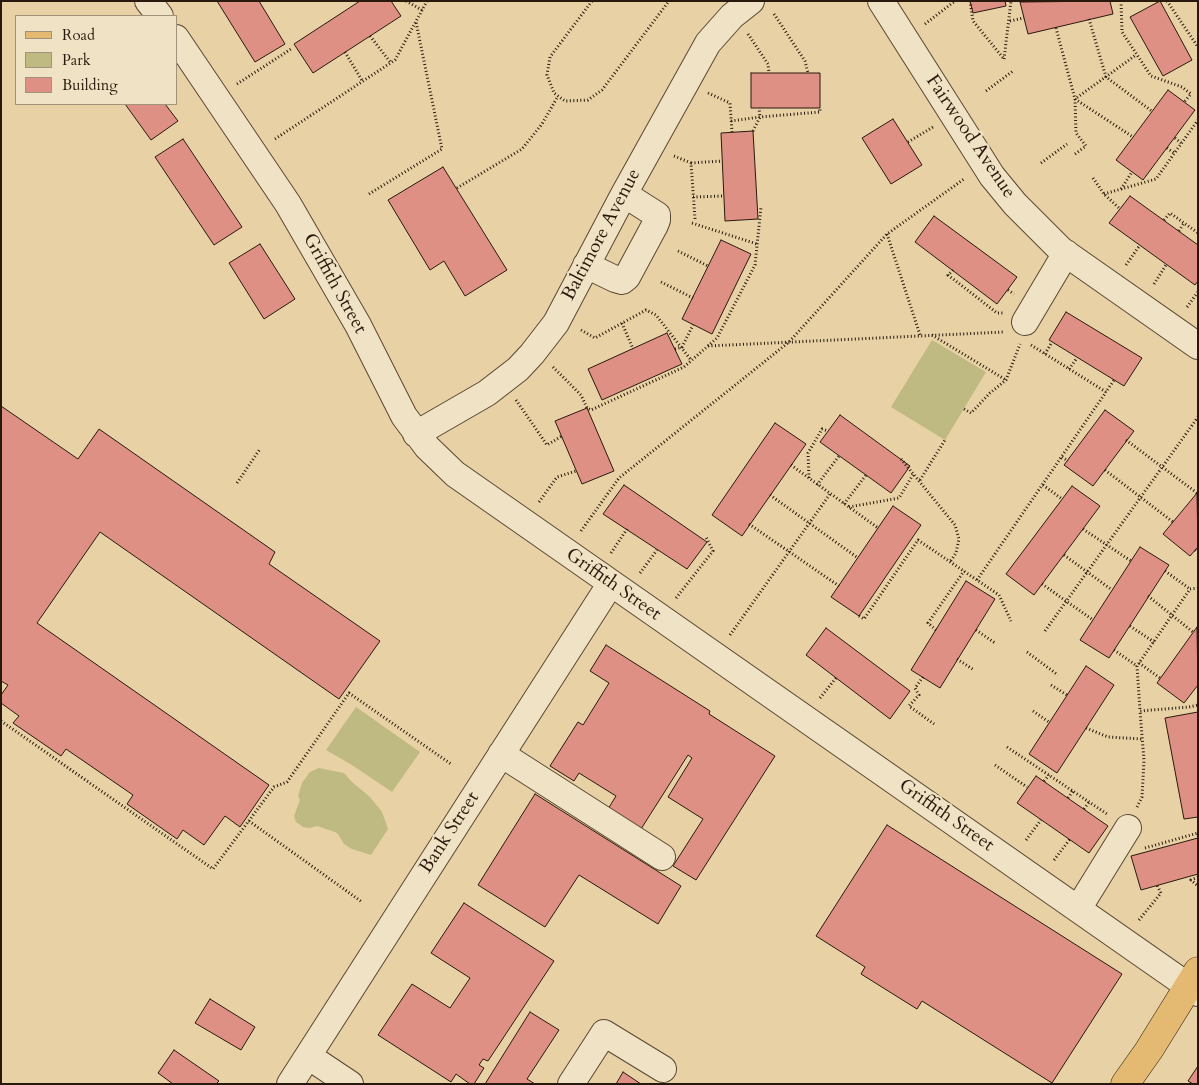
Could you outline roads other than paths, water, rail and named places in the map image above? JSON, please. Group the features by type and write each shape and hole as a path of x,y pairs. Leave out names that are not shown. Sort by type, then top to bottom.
{"main road":[{"path":"1125,1084 1194,983"}],"street":[{"path":"148,1 159,15"},
{"name":"Baltimore Avenue","path":"416,434 487,393 518,369 556,323 624,194 708,43 732,16 751,1"},
{"name":"Fairwood Avenue","path":"881,1 992,176 1015,204 1066,253 1198,346"},
{"name":"Griffith Street","path":"178,41 288,204 328,270 404,416 427,447 455,474 1078,909 1194,983"},
{"path":"586,265 615,279 622,281 627,278 657,220 656,215 624,194"},
{"path":"1027,323 1066,253"},
{"name":"Bank Street","path":"290,1084 611,583"},
{"path":"501,754 662,857"},
{"path":"1078,909 1124,835"},
{"path":"571,1084 604,1033 663,1069"},
{"path":"308,1056 350,1084"}]}
